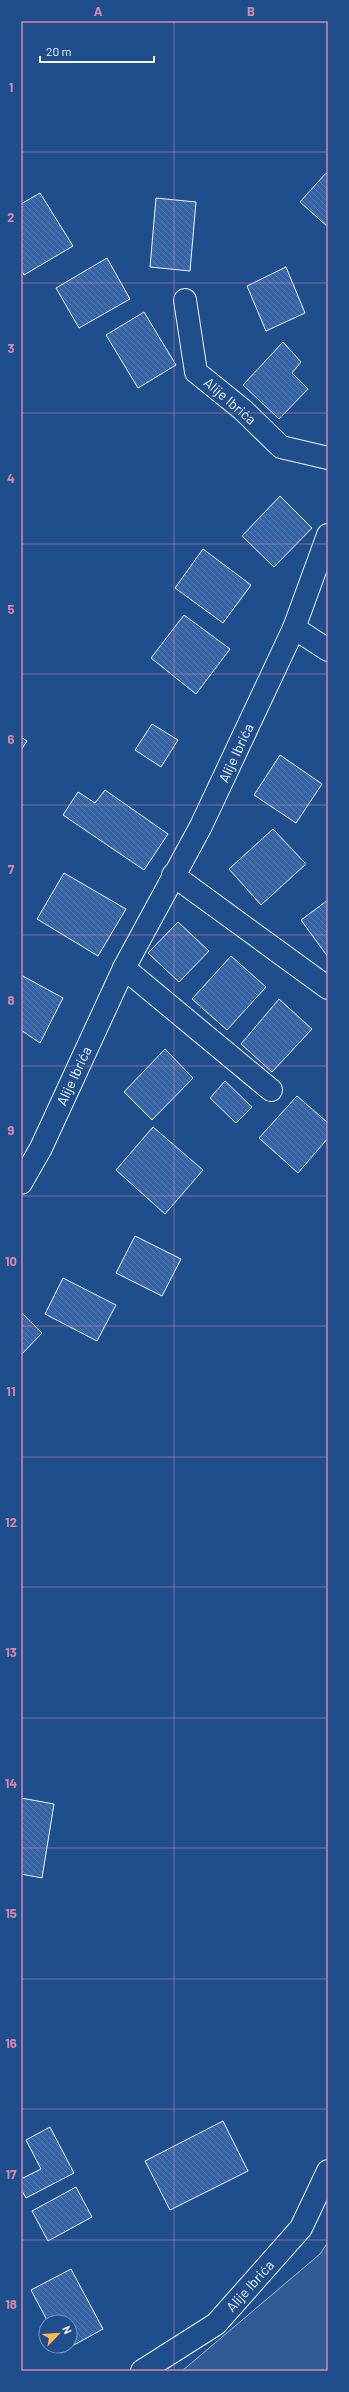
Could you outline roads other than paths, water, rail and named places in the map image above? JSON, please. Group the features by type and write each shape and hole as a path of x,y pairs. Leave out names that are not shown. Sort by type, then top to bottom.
{"street":[{"name":"Alije Ibrića","path":"185,300 196,372 242,410 281,447 328,458"},
{"name":"Alije Ibrića","path":"21,1184 41,1148 124,968 173,875 201,826 294,628 328,535"},
{"path":"294,628 328,650"},
{"path":"173,875 328,988"},
{"path":"124,968 271,1090"},
{"name":"Alije Ibrića","path":"142,2371 216,2324 301,2228 328,2171"}]}
